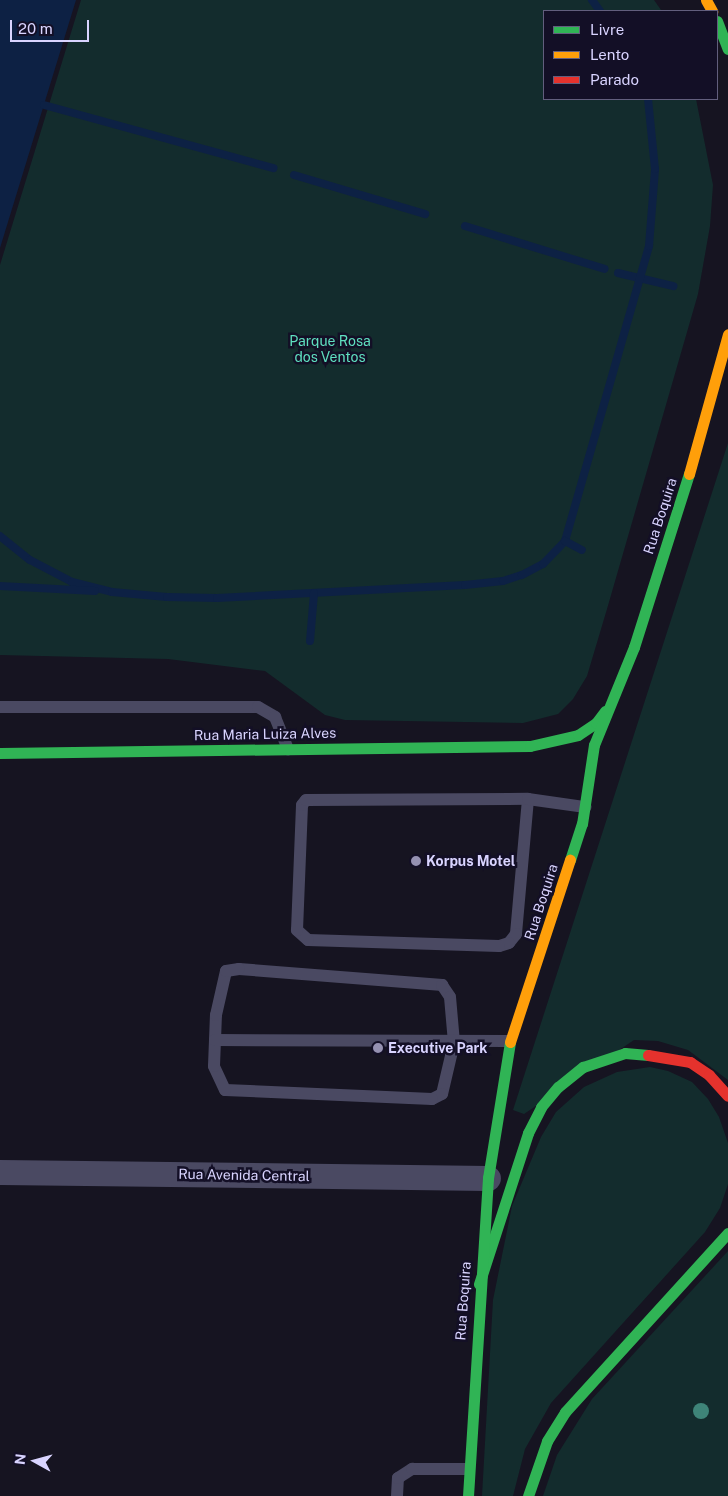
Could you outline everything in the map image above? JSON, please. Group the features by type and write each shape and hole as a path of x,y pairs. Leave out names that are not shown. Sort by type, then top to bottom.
{"main road":[{"path":"718,24 728,49"},
{"name":"Rua Boquira","path":"468,1496 478,1284 488,1178 510,1041 586,802 593,751 614,698 704,431 728,334"},
{"name":"Rua Maria Luiza Alves","path":"0,753 530,746 562,740 583,732 596,723 614,698"},
{"name":"Rua Maria Luiza Alves","path":"530,746 556,752"},
{"path":"577,764 586,802"},
{"path":"478,1284 528,1133 541,1107 558,1087 583,1067 625,1053 669,1056 690,1062 709,1075 728,1096"},
{"path":"719,1244 728,1226"},
{"path":"528,1496 547,1441 565,1412 728,1233"}],"street":[{"name":"Rua Avenida Central","path":"0,1172 488,1178"}],"lane":[{"path":"0,707 258,707 275,717 288,749"},
{"path":"528,799 516,934 509,943 499,946 308,940 297,930 302,805 306,800 528,799 586,802"},
{"path":"239,970 442,984 450,997 454,1043 442,1094 432,1099 225,1090 214,1066 215,1040 226,971 239,970"},
{"path":"215,1040 454,1043 510,1041"},
{"path":"397,1496 398,1478 412,1469 469,1469"}],"green space":[{"name":"Parque Rosa dos Ventos","path":"81,0 654,0 661,10 543,10 543,100 696,100 713,185 710,226 698,294 587,676 573,699 558,714 523,723 345,720 325,715 265,671 168,659 0,655 0,265"},
{"path":"728,443 728,1080 688,1050 658,1041 634,1040 524,1114 513,1110"},
{"path":"650,1067 668,1071 692,1082 708,1099 719,1117 728,1143 728,1184 720,1208 705,1232 551,1403 525,1449 513,1496 482,1496 493,1300 512,1206 541,1137 556,1112 584,1087 617,1072"},
{"path":"728,1251 728,1496 543,1496 557,1455 592,1399"}],"water":[{"path":"0,0 76,0 0,248"}],"waterway":[{"path":"592,0 599,10"},
{"path":"0,536 30,560 72,582 112,592 167,597 217,598 465,585 503,581 522,575 543,564 565,541 649,246 655,169 648,100"},
{"path":"44,105 273,168"},
{"path":"294,175 425,214"},
{"path":"465,226 605,269"},
{"path":"618,273 673,286"},
{"path":"565,541 582,550"},
{"path":"0,586 95,591"},
{"path":"310,641 314,593"}],"traffic: fast":[{"path":"718,24 728,49"},
{"path":"570,860 582,824 594,745 634,647 689,474"},
{"path":"0,753 530,746 578,735 596,723 605,711"},
{"path":"468,1496 488,1178 510,1042"},
{"path":"479,1284 528,1133 541,1107 558,1087 583,1067 625,1053 648,1055"},
{"path":"528,1496 547,1441 565,1412 728,1233"}],"traffic: slow":[{"path":"706,0 711,10"},
{"path":"689,474 728,334"},
{"path":"510,1042 570,860"}],"traffic: jam":[{"path":"648,1055 690,1062 709,1075 728,1096"}],"place":[{"name":"Korpus Motel","path":"416,861"},
{"name":"Executive Park","path":"378,1048"}]}
